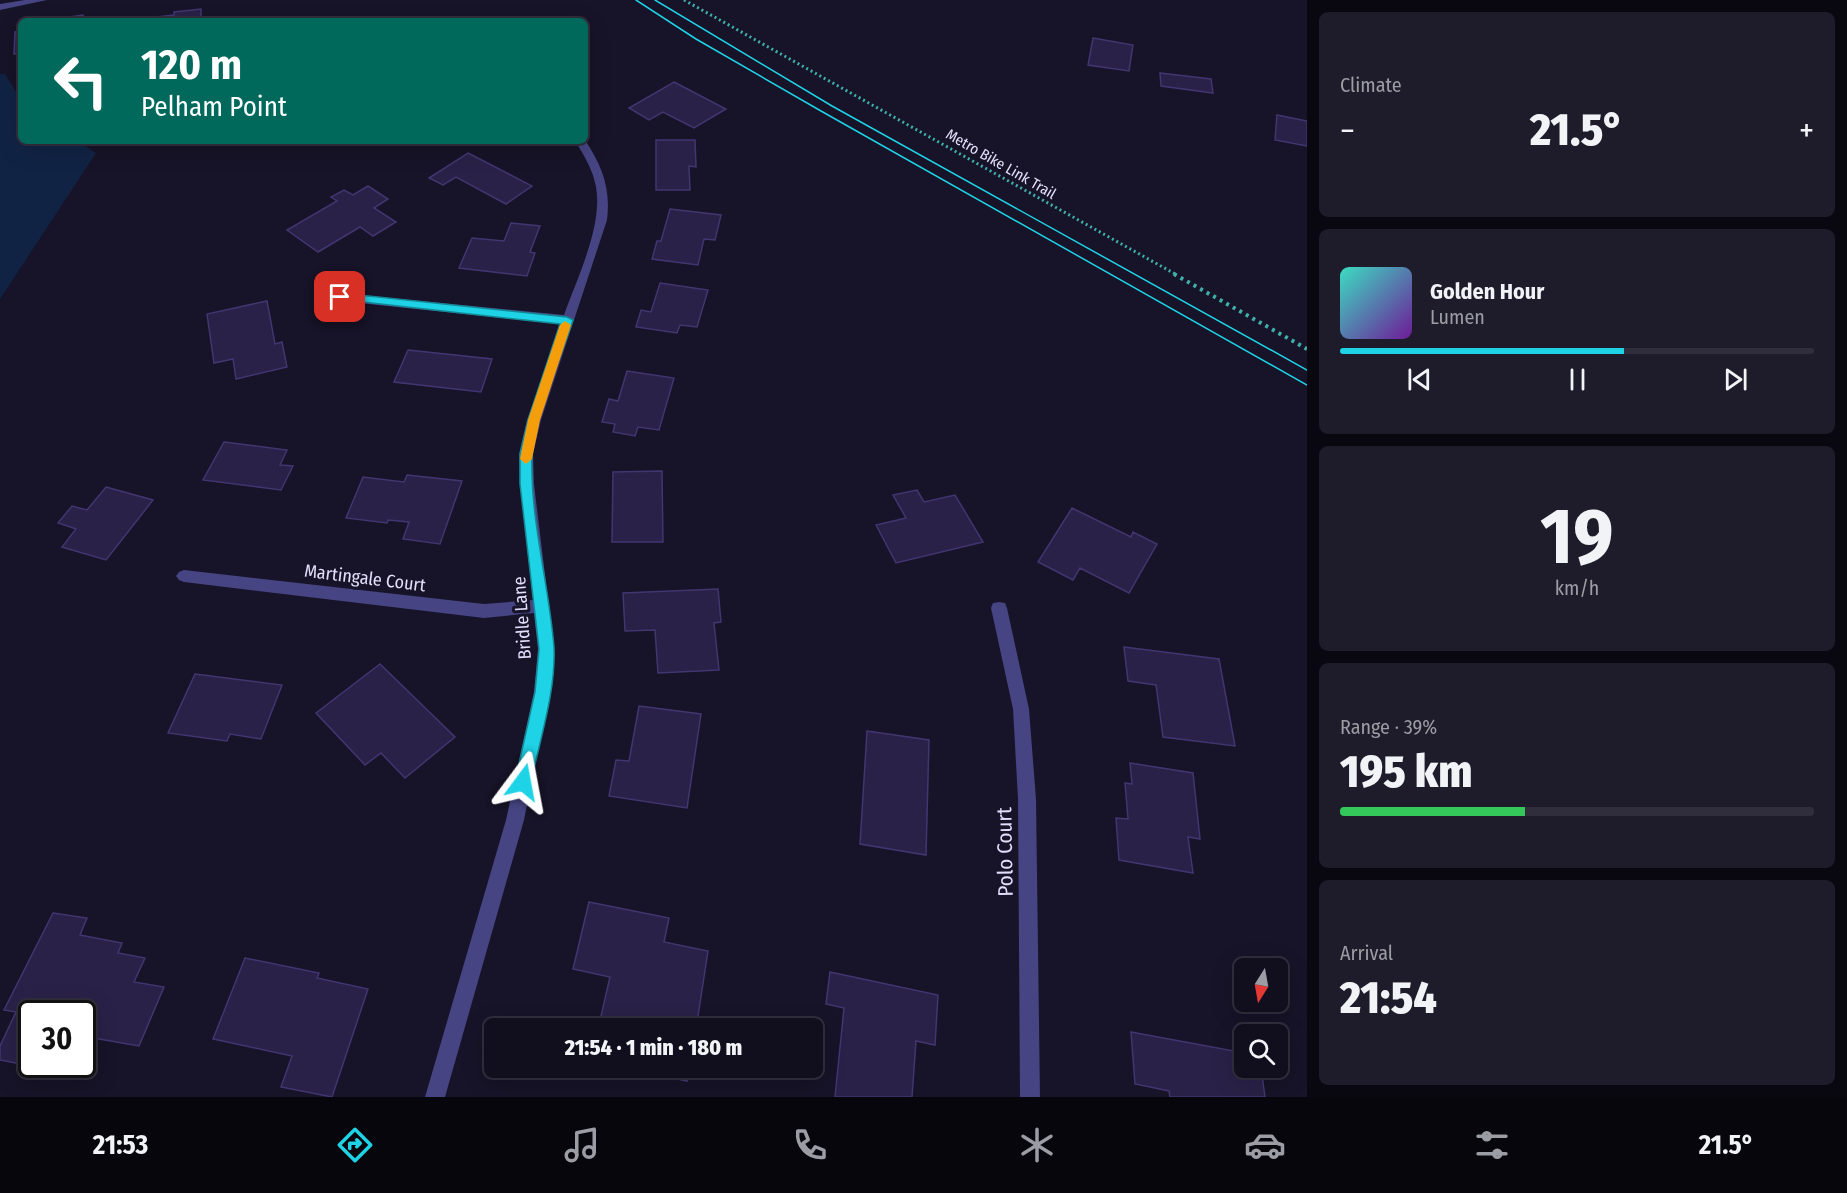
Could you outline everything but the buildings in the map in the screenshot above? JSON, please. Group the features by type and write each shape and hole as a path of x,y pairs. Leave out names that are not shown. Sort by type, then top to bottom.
{"street":[{"path":"0,7 42,0"},
{"name":"Bridle Lane","path":"435,1097 515,820 536,725 546,649 526,484 526,454 534,420 598,234 604,209 603,184 595,163 582,144"},
{"path":"340,297 567,320"},
{"name":"Martingale Court","path":"184,576 484,611 542,606"},
{"name":"Polo Court","path":"999,608 1022,710 1027,799 1030,1097"}],"path":[{"name":"Metro Bike Link Trail","path":"684,0 838,84 1307,350"}],"water":[{"path":"0,74 5,74 18,95 18,144 82,144 96,153 0,299"}],"tram line":[{"path":"636,0 696,39 821,111 1307,385"},
{"path":"655,0 832,106 1307,370"}],"slow traffic":[{"path":"526,459 534,420 565,325"}],"route":[{"path":"340,297 567,320 534,420 526,454 526,484 546,649 542,692 523,782"}]}
